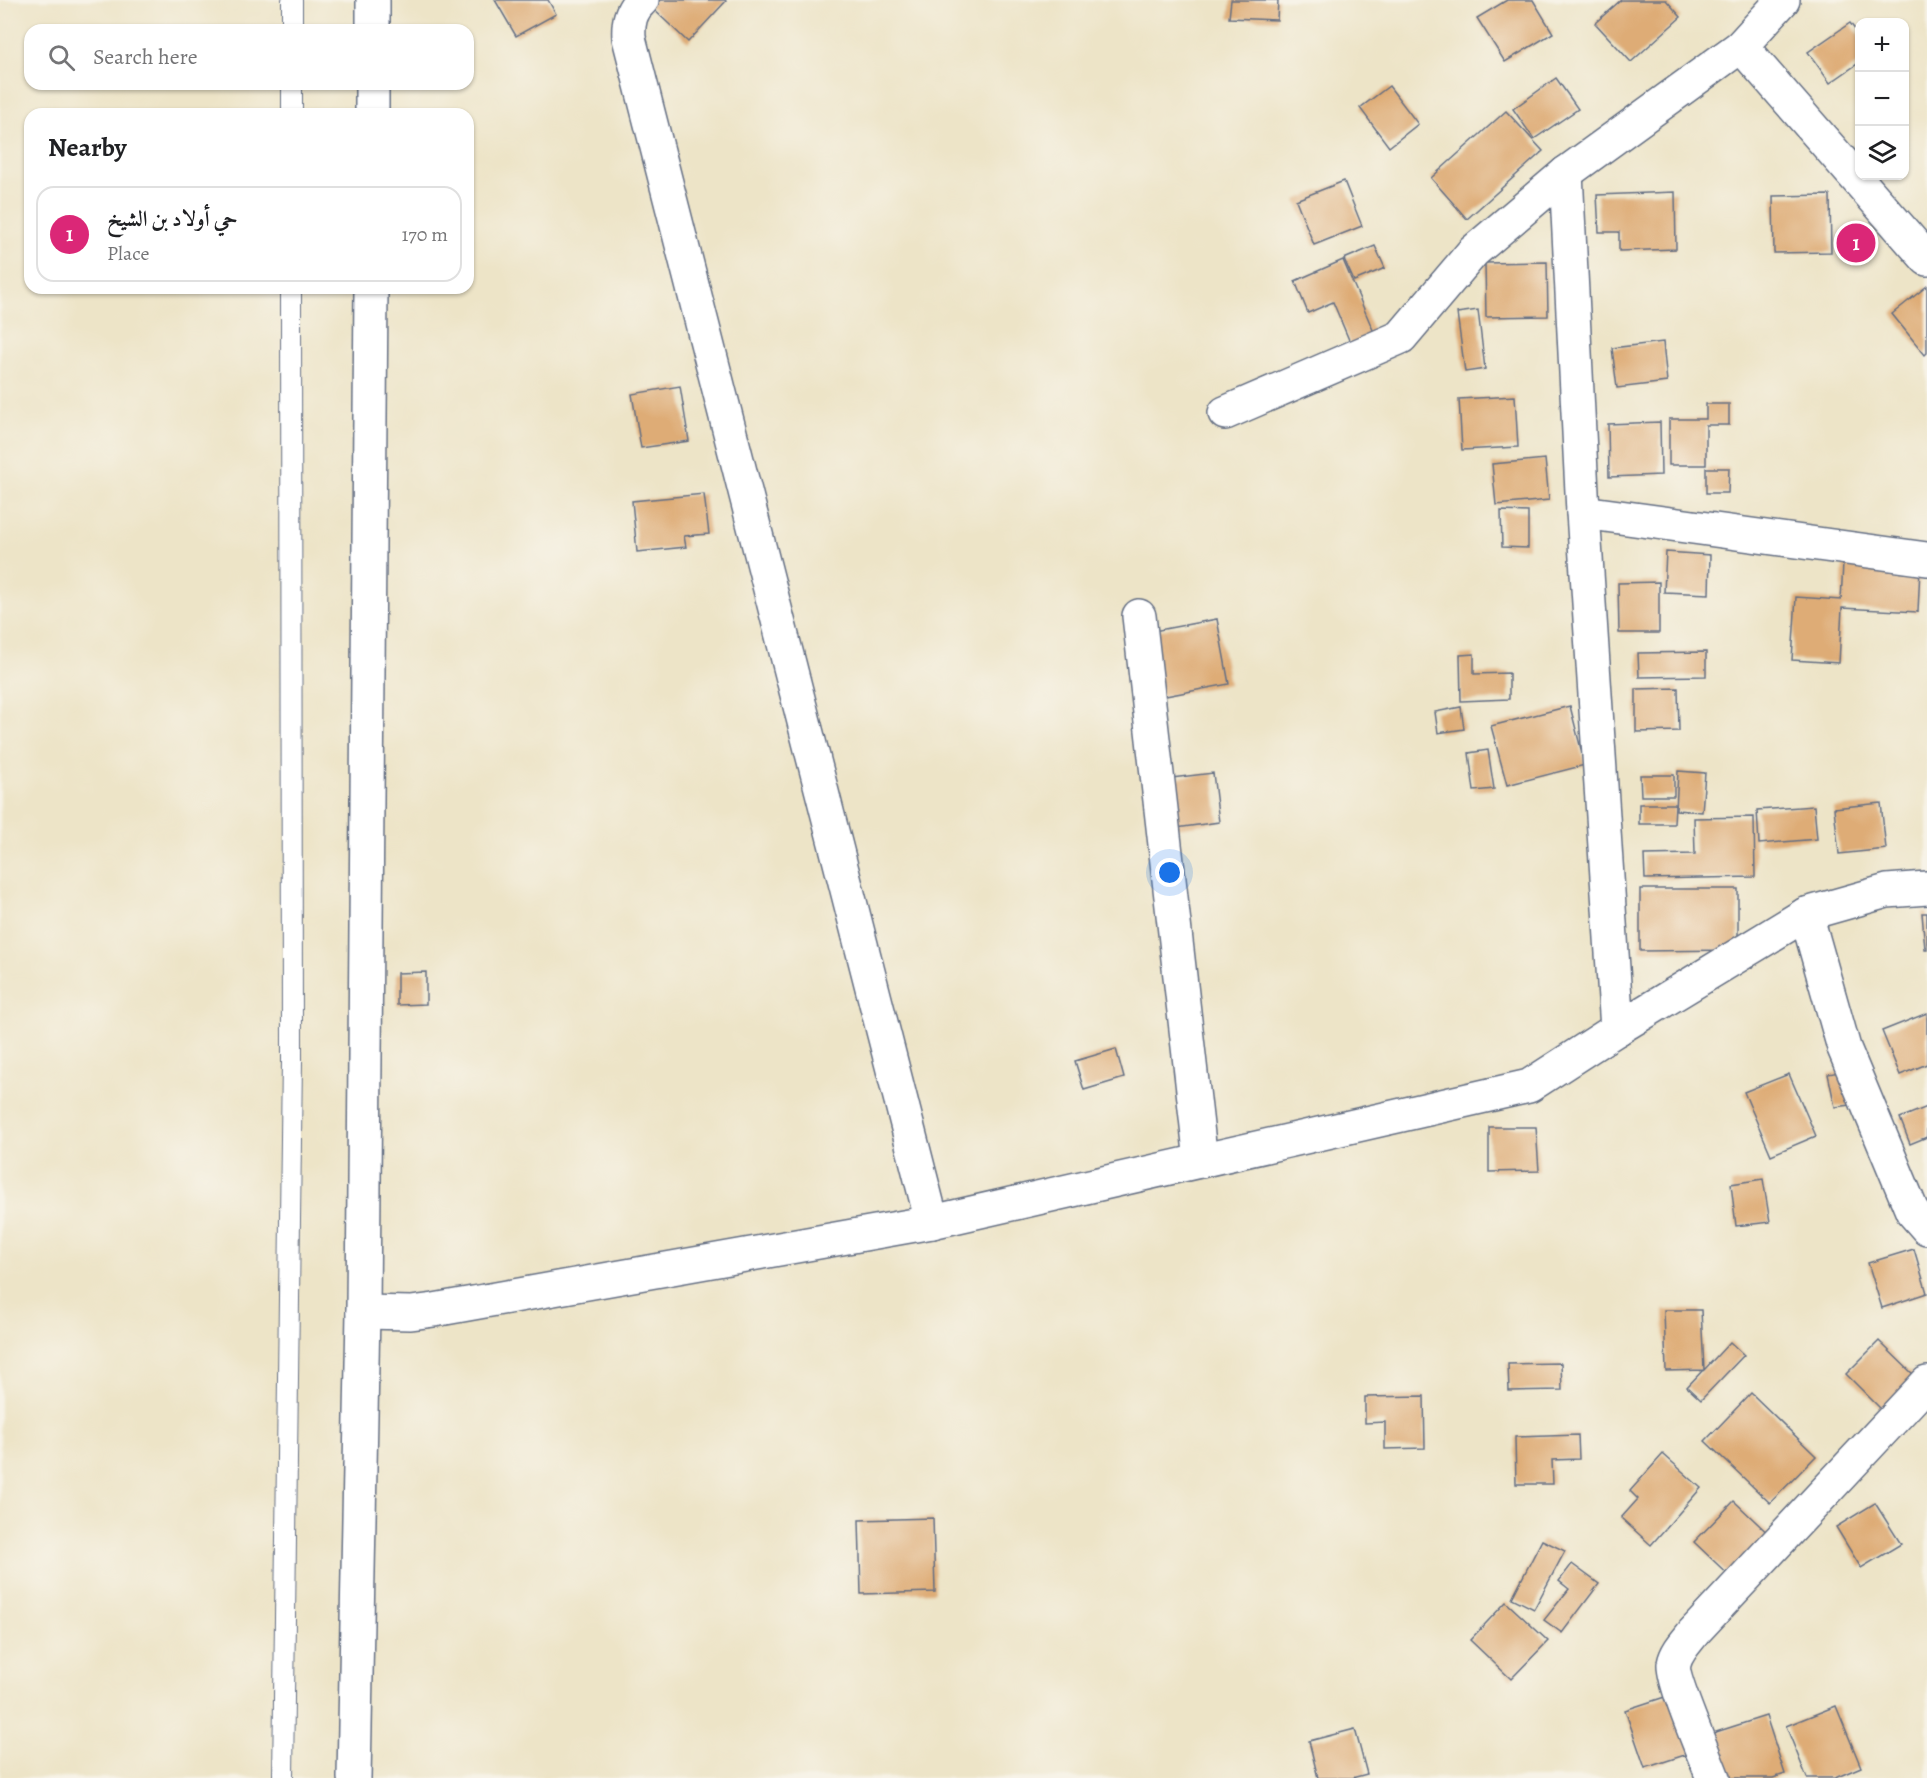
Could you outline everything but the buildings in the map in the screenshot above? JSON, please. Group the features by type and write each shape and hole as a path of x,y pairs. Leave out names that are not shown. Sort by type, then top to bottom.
{"street":[{"path":"373,0 373,24"},
{"path":"642,0 636,5 628,22 629,38 932,1222"},
{"path":"1225,413 1401,337 1473,252 1566,173 1741,46 1783,0"},
{"path":"1741,46 1927,259"},
{"path":"372,90 372,108"},
{"path":"1566,173 1583,512 1617,1029"},
{"path":"354,1778 363,1312 371,294"},
{"path":"1583,512 1927,559"},
{"path":"1139,616 1201,1161"},
{"path":"363,1312 411,1313 434,1310 932,1222 1529,1086 1617,1029 1806,914 1887,891 1927,888"},
{"path":"1806,914 1844,1048 1912,1210 1927,1228"},
{"path":"1713,1778 1677,1682 1674,1663 1678,1655 1694,1632 1927,1383"}],"lane":[{"path":"292,0 292,24"},
{"path":"292,90 292,108"},
{"path":"283,1778 292,1059 291,294"}],"place":[{"name":"حي أولاد بن الشيخ","path":"1856,243"}]}
